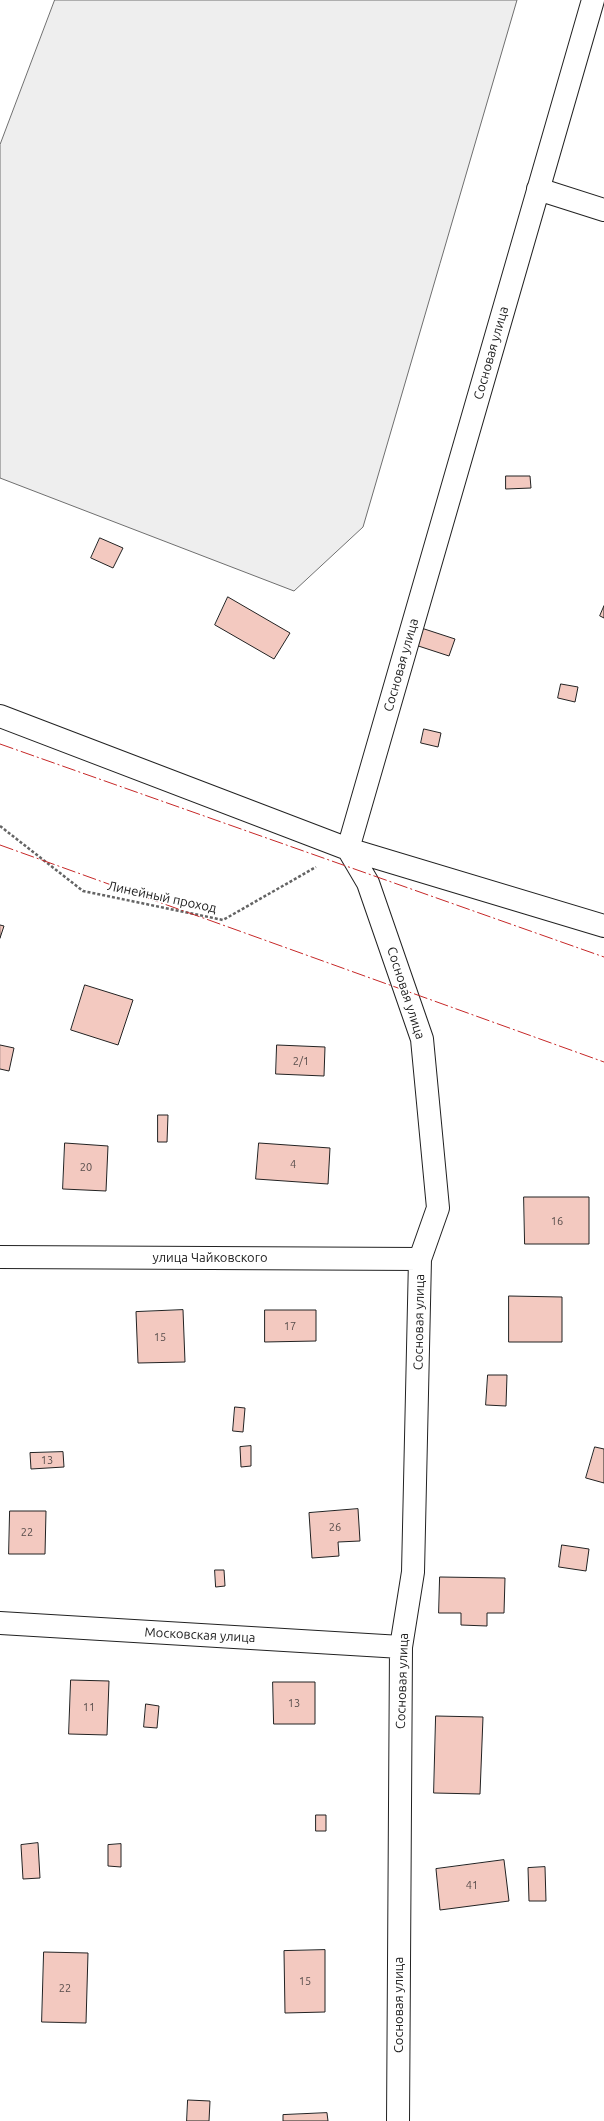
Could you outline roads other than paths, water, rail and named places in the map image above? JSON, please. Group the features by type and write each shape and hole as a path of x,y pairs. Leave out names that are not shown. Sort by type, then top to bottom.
{"street":[{"name":"Сосновая улица","path":"398,2121 401,1648 413,1572 420,1259 438,1208 422,1039 368,882 348,849 593,0"},
{"path":"538,189 604,210"},
{"path":"0,716 348,849 604,926"},
{"name":"улица Чайковского","path":"0,1257 420,1259"},
{"name":"Московская улица","path":"0,1623 401,1648"}]}
